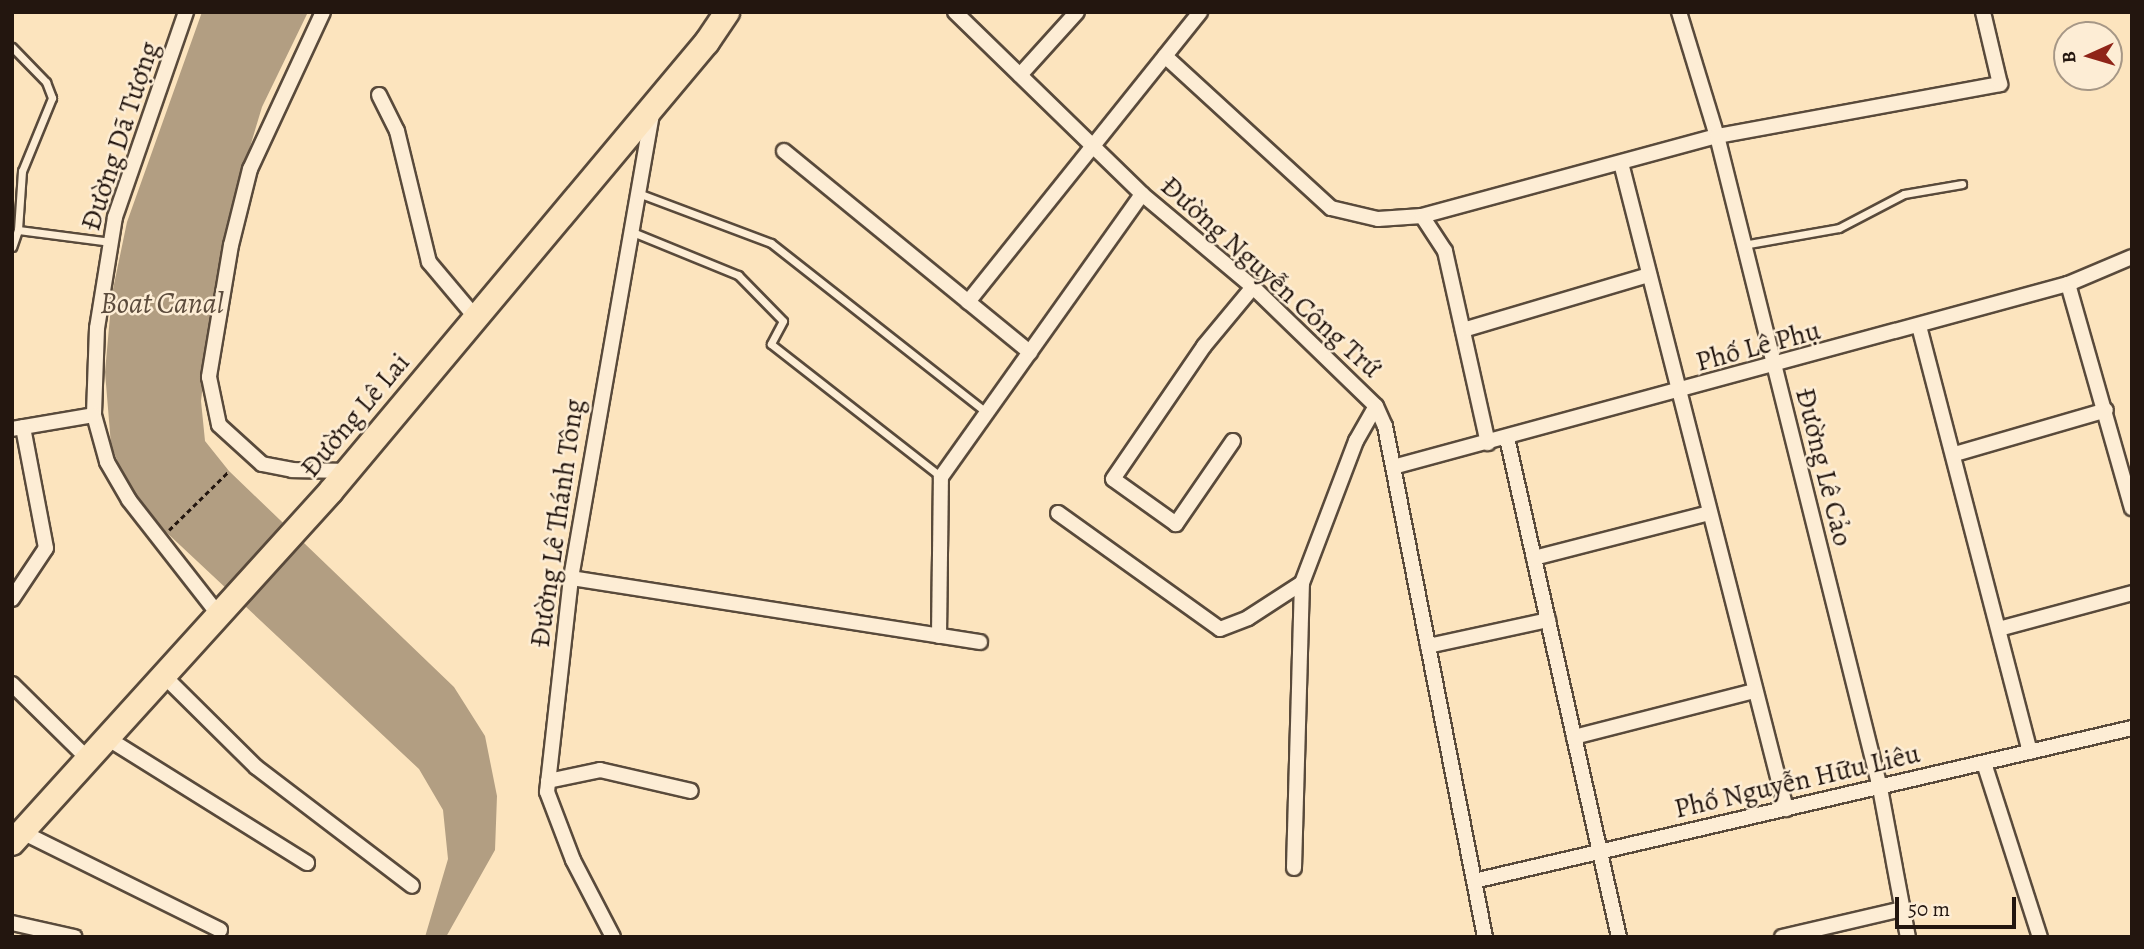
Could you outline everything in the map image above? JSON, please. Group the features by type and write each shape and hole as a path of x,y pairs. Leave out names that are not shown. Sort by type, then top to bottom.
{"highway":[{"name":"Đường Lê Lai","path":"17,838 331,491 653,106 727,12"}],"street":[{"name":"Đường Dã Tượng","path":"186,12 115,218 97,328 94,415 107,462 129,500 221,610"},
{"path":"323,12 250,169 231,245 209,377 219,425 262,464 292,470 348,471"},
{"name":"Đường Nguyễn Công Trứ","path":"955,12 1142,194 1253,287 1376,405 1393,467 1485,937"},
{"path":"1020,75 1077,12"},
{"path":"968,302 1091,144 1200,12"},
{"name":"Đường Lê Cảo","path":"1679,12 1717,136 1880,788 1908,937"},
{"path":"1165,56 1331,208 1378,219 1422,216 1717,136 2000,84 1983,12"},
{"path":"379,95 397,131 426,255 476,318"},
{"name":"Đường Lê Thánh Tông","path":"613,937 573,860 547,792 571,578 653,106"},
{"path":"784,151 1030,352"},
{"path":"1621,163 1786,809"},
{"path":"939,636 944,504 941,477 1142,194"},
{"path":"1422,216 1445,251 1488,443"},
{"name":"Phố Lê Phụ","path":"1393,467 1678,393 2068,284 2132,257"},
{"path":"1463,330 1649,275"},
{"path":"2068,284 2132,508"},
{"path":"1233,441 1176,524 1112,479 1204,346 1253,287"},
{"path":"1919,326 1955,454 2030,752"},
{"path":"1294,868 1302,583 1356,441 1376,405"},
{"path":"1955,454 2106,410"},
{"path":"12,599 46,548 17,428 94,415"},
{"path":"1507,438 1619,937"},
{"path":"1058,513 1220,629 1248,618 1302,583"},
{"path":"1534,558 1709,513"},
{"path":"571,578 980,642"},
{"path":"1999,629 2132,593"},
{"path":"1428,646 1548,620"},
{"path":"163,675 256,767 412,886"},
{"path":"12,684 88,759"},
{"path":"1574,737 1754,691"},
{"name":"Phố Nguyễn Hữu Liêu","path":"1474,881 2132,728"},
{"path":"107,738 307,863"},
{"path":"1984,763 2040,937"},
{"path":"548,781 600,770 691,791"},
{"path":"17,838 220,930"},
{"path":"1782,937 1902,908"},
{"path":"12,923 74,937"}],"lane":[{"path":"12,47 46,82 52,98 22,171 18,230 12,247"},
{"path":"1743,245 1839,228 1904,194 1962,184"},
{"path":"637,193 771,243 987,412"},
{"path":"18,230 111,242"},
{"path":"630,231 738,275 783,321 771,344 941,477"}],"path":[{"path":"166,532 229,471"}],"water":[{"name":"Boat Canal","path":"202,12 308,12 262,107 234,200 213,298 201,401 205,441 229,471 454,687 485,736 497,796 495,850 446,937 425,937 448,859 443,810 419,769 166,532 127,485 111,445 105,372 112,294 127,222"}]}
